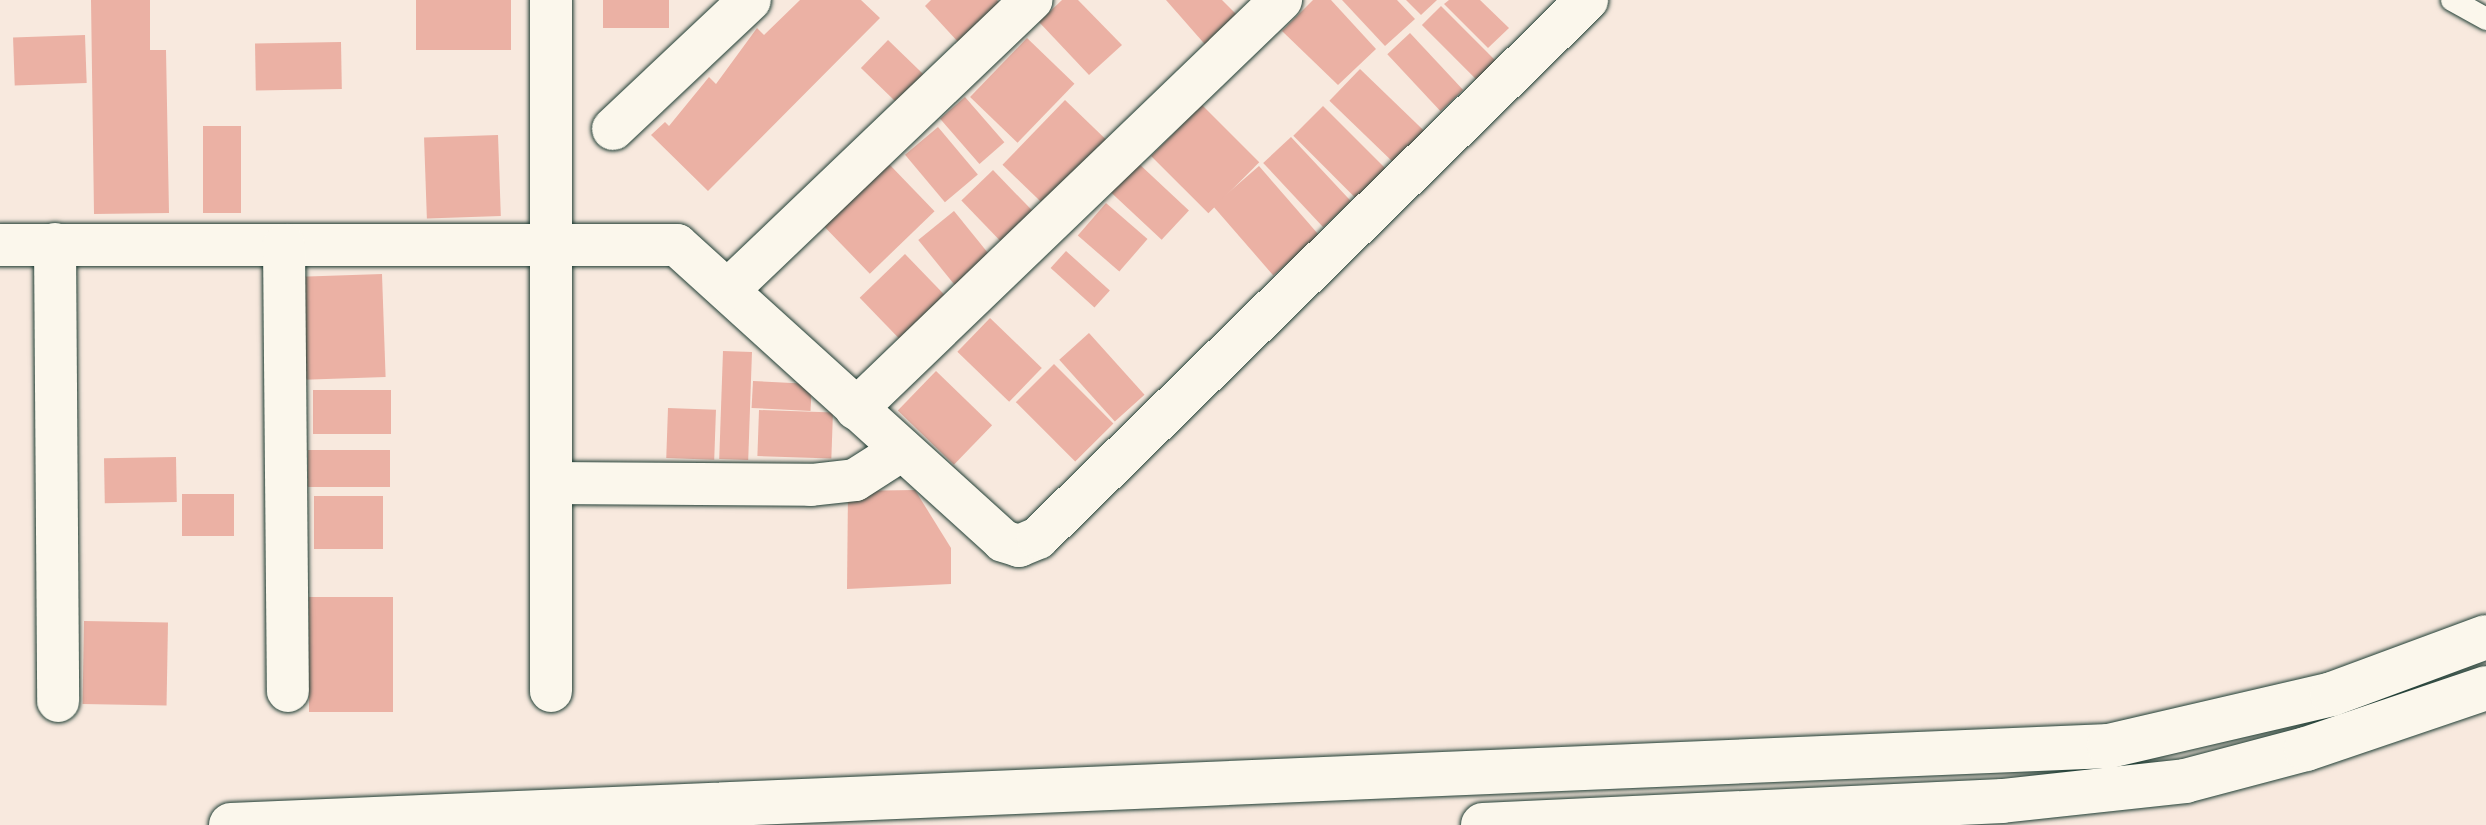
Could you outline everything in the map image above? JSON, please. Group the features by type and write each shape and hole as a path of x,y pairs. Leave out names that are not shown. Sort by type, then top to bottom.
{"street":[{"path":"551,0 551,691"},
{"path":"613,129 709,20 750,0"},
{"path":"730,288 1031,0"},
{"path":"856,409 1281,0"},
{"path":"0,245 284,245 551,239 677,245 730,288 856,409 1003,541 1019,546 1038,538 1587,0"},
{"path":"55,244 58,701"},
{"path":"284,245 288,691"},
{"path":"551,483 811,485 855,480 902,450"},
{"path":"231,825 1507,776 2109,746 2297,704 2486,637"},
{"path":"1483,825 2002,801 2185,781 2306,749 2486,688"},
{"path":"2297,704 2306,749"},
{"path":"1507,776 1509,824"}],"lane":[{"path":"2452,0 2486,19"}],"building":[{"path":"91,0 150,0 150,50 166,50 169,213 94,214"},
{"path":"416,0 511,0 511,50 416,50"},
{"path":"603,0 669,0 669,28 603,28"},
{"path":"800,0 861,0 880,18 708,191 651,135 665,122 669,126 709,77 716,84 757,28 764,35"},
{"path":"931,0 997,0 1012,17 970,55 925,6"},
{"path":"1062,0 1078,0 1122,45 1089,75 1039,22"},
{"path":"1166,0 1222,0 1240,18 1209,49"},
{"path":"1313,0 1331,0 1376,49 1338,85 1282,31"},
{"path":"1342,0 1397,0 1415,19 1385,46"},
{"path":"1406,0 1437,0 1421,15"},
{"path":"1449,0 1480,0 1509,28 1488,48 1444,4"},
{"path":"1441,6 1496,61 1477,80 1422,25"},
{"path":"1410,33 1463,90 1441,111 1387,54"},
{"path":"85,35 87,83 15,85 13,38"},
{"path":"1027,38 1074,84 1018,143 970,97"},
{"path":"888,40 935,85 908,113 861,68"},
{"path":"341,42 342,89 256,90 255,44"},
{"path":"1360,69 1424,131 1393,162 1329,101"},
{"path":"965,97 1004,142 979,164 940,119"},
{"path":"1065,100 1112,146 1050,211 1002,165"},
{"path":"1202,105 1259,162 1208,213 1151,156"},
{"path":"1323,106 1385,168 1356,198 1293,136"},
{"path":"203,126 241,126 241,213 203,213"},
{"path":"938,127 978,174 945,202 905,155"},
{"path":"498,135 501,216 427,219 424,138"},
{"path":"1291,137 1351,201 1323,227 1263,163"},
{"path":"1137,162 1189,210 1162,240 1110,191"},
{"path":"888,163 935,211 870,274 823,226"},
{"path":"1259,166 1319,235 1273,275 1213,206"},
{"path":"993,170 1036,215 1004,245 961,201"},
{"path":"1106,203 1148,239 1119,272 1078,235"},
{"path":"954,211 991,256 955,285 918,240"},
{"path":"1066,251 1110,290 1094,308 1051,268"},
{"path":"905,254 949,300 904,344 860,298"},
{"path":"382,274 386,377 297,380 293,277"},
{"path":"990,318 1042,368 1009,402 957,352"},
{"path":"1089,333 1145,395 1115,421 1059,360"},
{"path":"723,351 752,352 748,460 719,459"},
{"path":"1054,364 1113,423 1075,462 1016,402"},
{"path":"936,371 992,425 954,465 898,411"},
{"path":"753,381 812,384 811,411 752,408"},
{"path":"313,390 391,390 391,434 313,434"},
{"path":"668,408 716,410 714,460 666,458"},
{"path":"759,410 833,413 831,459 757,456"},
{"path":"308,450 390,450 390,487 308,487"},
{"path":"176,457 177,502 105,503 104,458"},
{"path":"915,490 951,548 951,584 847,589 848,491"},
{"path":"182,494 234,494 234,536 182,536"},
{"path":"314,496 383,496 383,549 314,549"},
{"path":"309,597 393,597 393,712 309,712"},
{"path":"84,621 168,622 167,705 83,704"}]}
